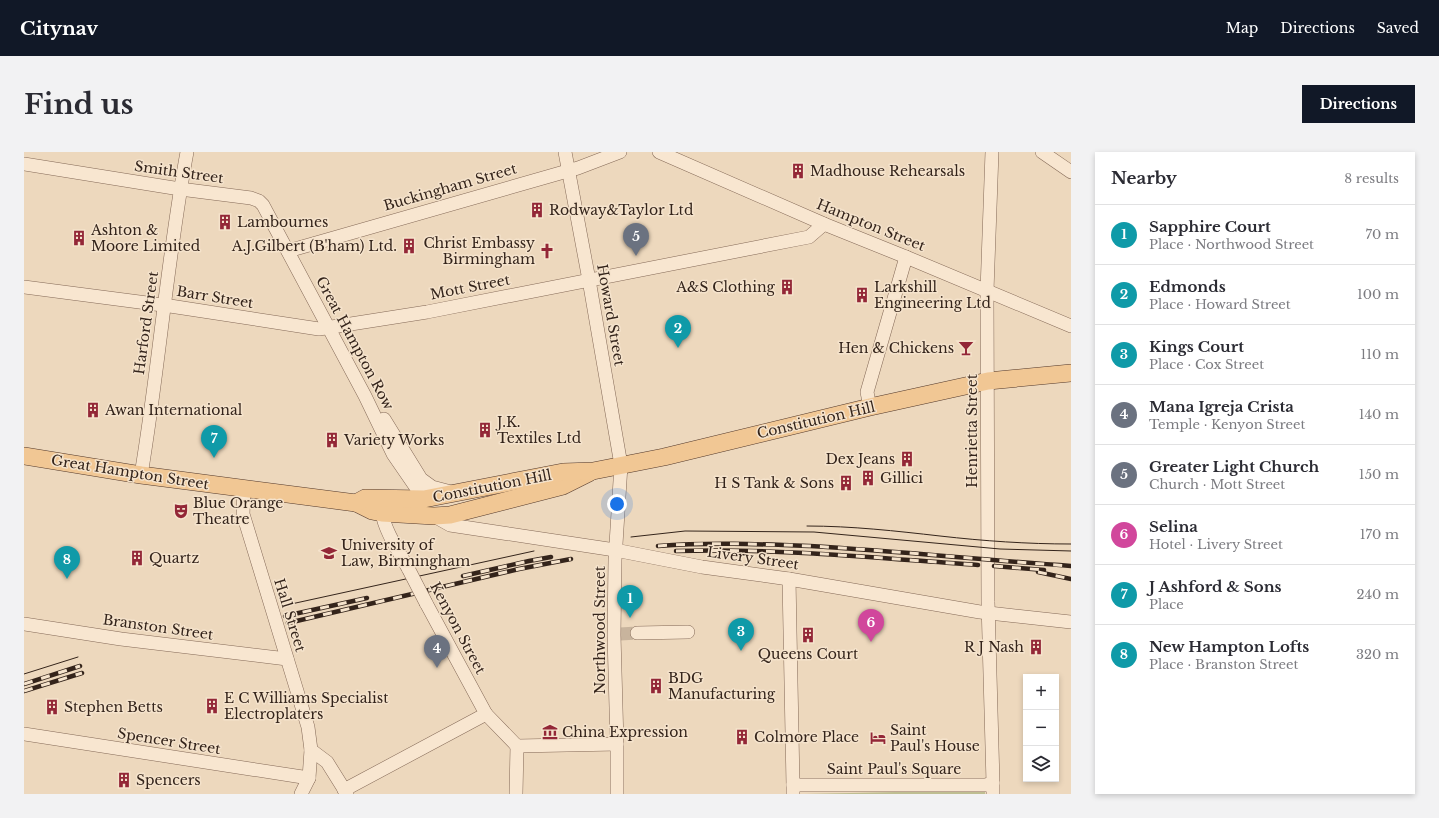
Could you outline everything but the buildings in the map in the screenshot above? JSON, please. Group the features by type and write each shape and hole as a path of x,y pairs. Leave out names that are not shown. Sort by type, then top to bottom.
{"main road":[{"name":"Constitution Hill","path":"424,500 563,472 593,471 697,449 870,407 988,381 1071,373"},
{"name":"Constitution Hill","path":"1042,376 1071,379"},
{"name":"Great Hampton Street","path":"24,456 141,475 356,503 372,511 382,513 434,516"},
{"name":"Constitution Hill","path":"434,516 450,515 563,486 593,471"},
{"name":"Constitution Hill","path":"424,500 440,508 525,495"},
{"name":"Great Hampton Street","path":"356,503 365,498 424,500"}],"street":[{"name":"Harford Street","path":"141,475 180,188 187,152"},
{"name":"Howard Street","path":"565,152 590,280 621,465"},
{"name":"Buckingham Street","path":"288,252 568,171 620,152"},
{"name":"Hampton Street","path":"662,152 824,224 1071,326"},
{"name":"Henrietta Street","path":"992,152 987,291 988,613 993,789"},
{"path":"1042,152 1071,172"},
{"name":"Smith Street","path":"24,164 251,198 259,201"},
{"name":"Great Hampton Row","path":"259,201 263,205 330,328 365,396 392,454 424,500"},
{"name":"Mott Street","path":"330,328 427,312 809,237 824,224"},
{"path":"870,407 868,392 906,257"},
{"name":"Barr Street","path":"24,287 319,329 330,328"},
{"path":"365,396 388,423 404,454 421,479 432,487 457,493"},
{"name":"Northwood Street","path":"617,794 617,634 615,550 621,465"},
{"name":"Hall Street","path":"244,489 242,514 308,727 311,750 309,778"},
{"name":"Kenyon Street","path":"382,513 389,532 486,714 516,746"},
{"name":"Livery Street","path":"434,516 450,524 615,550 702,567 789,579 988,613 1071,622"},
{"path":"789,579 793,790"},
{"name":"Branston Street","path":"24,624 121,639 287,659"},
{"path":"637,633 688,632"},
{"path":"311,750 327,762 346,792 486,714"},
{"name":"Spencer Street","path":"24,734 309,778"},
{"path":"516,794 516,746 617,744"},
{"path":"301,794 309,778"},
{"name":"Saint Paul's Square","path":"793,790 985,785 993,789"}],"green space":[{"path":"985,790 985,794 804,794"}],"tunnel":[{"path":"620,634 637,633"}],"tram line":[{"path":"807,526 874,529 1006,542 1071,544"},
{"path":"631,537 685,531 814,532 1000,549 1071,551"},
{"path":"282,606 534,551"},
{"path":"24,674 78,657"}],"railway":[{"path":"658,546 715,544 810,546 1071,566"},
{"path":"676,551 714,550 789,552 978,565"},
{"path":"463,576 551,557"},
{"path":"288,623 519,569 571,559"},
{"path":"994,566 1044,570"},
{"path":"1038,572 1071,579"},
{"path":"285,616 367,598"},
{"path":"24,684 80,666"},
{"path":"24,691 82,673"}],"place":[{"name":"Madhouse Rehearsals","path":"798,171"},
{"name":"Rodway&Taylor Ltd","path":"537,210"},
{"name":"Lambournes","path":"225,222"},
{"name":"Ashton & Moore Limited","path":"79,238"},
{"name":"A.J.Gilbert (B'ham) Ltd.","path":"409,246"},
{"name":"Christ Embassy Birmingham","path":"547,251"},
{"name":"Greater Light Church","path":"636,256"},
{"name":"A&S Clothing","path":"787,287"},
{"name":"Larkshill Engineering Ltd","path":"862,295"},
{"name":"Edmonds","path":"678,348"},
{"name":"Hen & Chickens","path":"966,348"},
{"name":"Awan International","path":"93,410"},
{"name":"J.K. Textiles Ltd","path":"485,430"},
{"name":"Variety Works","path":"332,440"},
{"name":"J Ashford & Sons","path":"214,458"},
{"name":"Dex Jeans","path":"907,459"},
{"name":"Gillici","path":"868,478"},
{"name":"H S Tank & Sons","path":"846,483"},
{"name":"Blue Orange Theatre","path":"181,511"},
{"name":"University of Law, Birmingham","path":"329,553"},
{"name":"Quartz","path":"137,558"},
{"name":"New Hampton Lofts","path":"67,579"},
{"name":"Sapphire Court","path":"630,618"},
{"name":"Queens Court","path":"808,635"},
{"name":"Selina","path":"871,642"},
{"name":"R J Nash","path":"1036,647"},
{"name":"Kings Court","path":"741,651"},
{"name":"Mana Igreja Crista","path":"437,668"},
{"name":"BDG Manufacturing","path":"656,686"},
{"name":"E C Williams Specialist Electroplaters","path":"212,706"},
{"name":"Stephen Betts","path":"52,707"},
{"name":"China Expression","path":"550,732"},
{"name":"Colmore Place","path":"742,737"},
{"name":"Saint Paul's House","path":"878,738"},
{"name":"Spencers","path":"124,780"}]}
